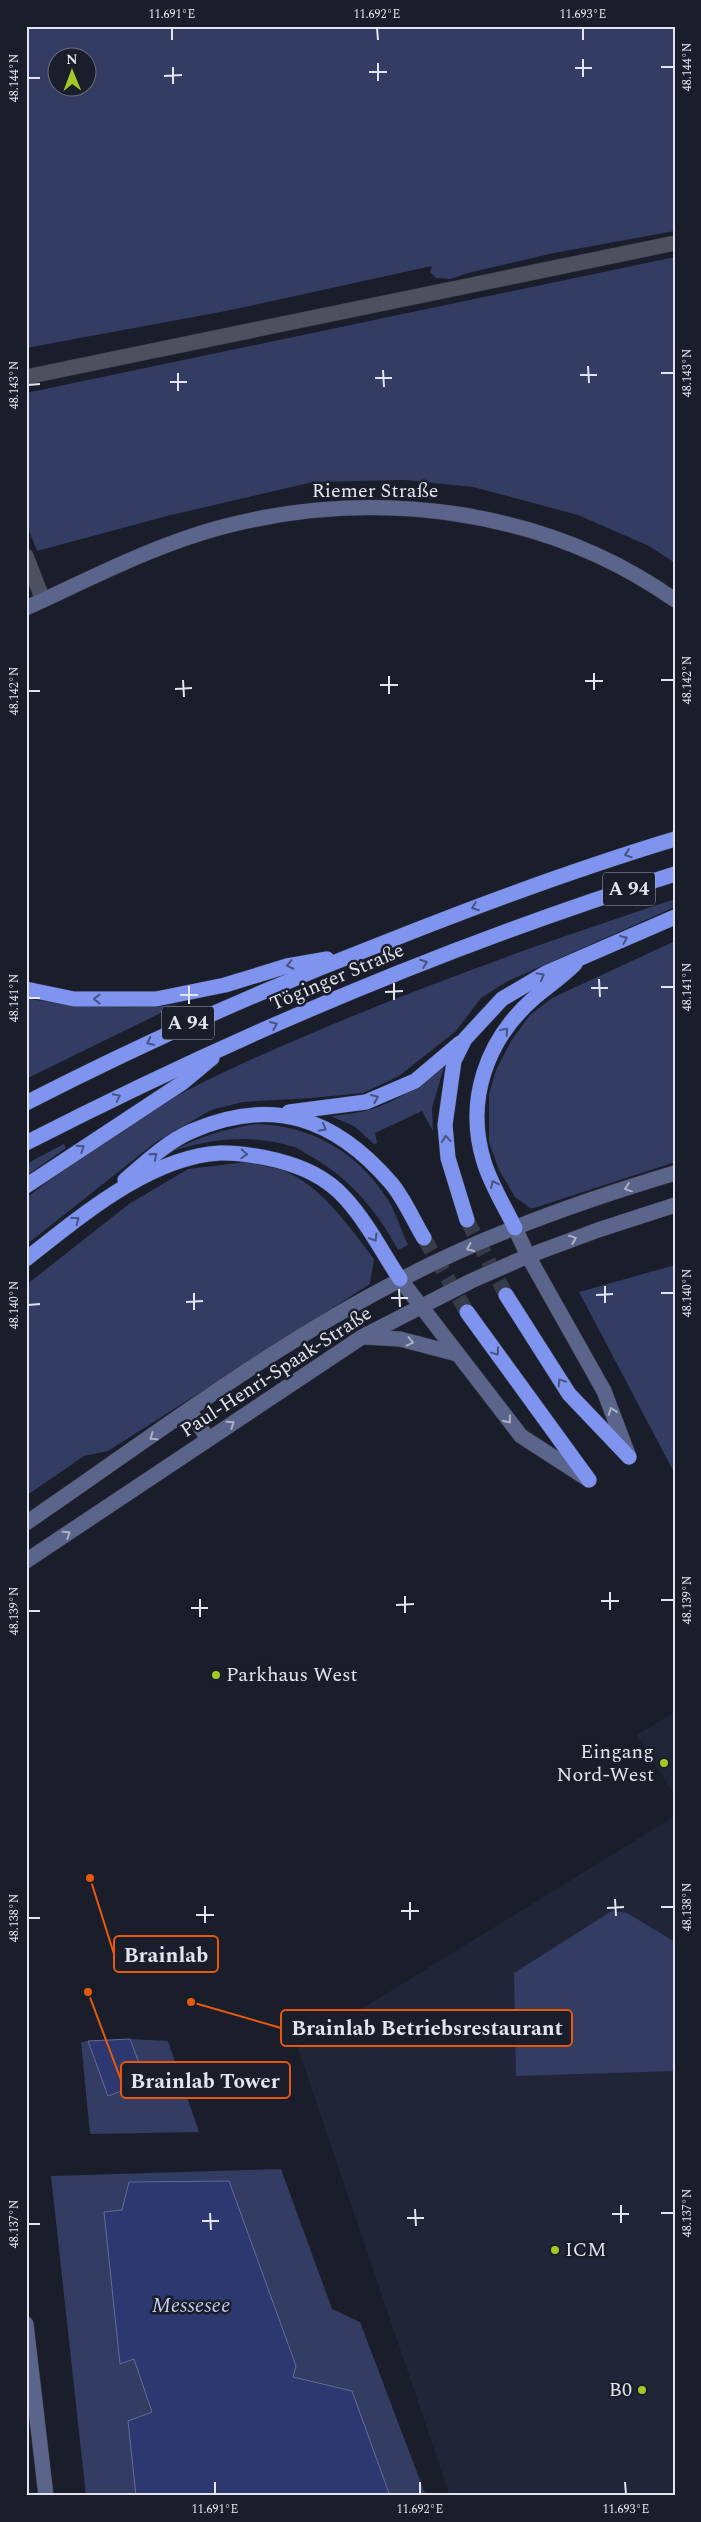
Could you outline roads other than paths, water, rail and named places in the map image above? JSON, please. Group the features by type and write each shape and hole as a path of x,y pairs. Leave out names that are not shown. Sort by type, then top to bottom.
{"highway":[{"name":"Töginger Straße","path":"26,1104 197,1020 355,954 492,900 675,839"},
{"name":"Töginger Straße","path":"26,1143 229,1044 405,970 584,904 675,874"},
{"path":"26,1259 166,1147 191,1131 239,1116 275,1114 366,1102 415,1081 465,1039 502,999 546,974 675,917"},
{"path":"26,989 74,999 156,999 225,985 287,966 355,954"},
{"path":"515,1228 484,1162 476,1122 480,1080 497,1040 534,998 559,981 582,957"},
{"path":"465,1039 454,1061 445,1125 448,1158 467,1220"},
{"path":"26,1186 182,1084 229,1044"},
{"path":"275,1114 311,1121 353,1144 392,1184 424,1238"},
{"path":"103,1199 168,1165 220,1153 255,1155 290,1164 313,1172 344,1197 366,1224 400,1279"},
{"path":"506,1295 569,1394 629,1457"},
{"path":"467,1312 589,1480"}],"main road":[{"name":"Riemer Straße","path":"26,608 124,563 220,528 306,510 359,508 403,508 450,512 502,522 552,538 600,557 652,584 675,600"},
{"name":"Paul-Henri-Spaak-Straße","path":"26,1523 291,1342 400,1279 515,1228 675,1173"},
{"name":"Paul-Henri-Spaak-Straße","path":"26,1561 362,1337 420,1307 528,1256 598,1230 675,1205"},
{"path":"515,1228 528,1256 604,1391 629,1457"},
{"path":"400,1279 520,1436 589,1480"},
{"path":"362,1337 400,1339 456,1354"},
{"path":"190,1411 208,1439"},
{"path":"26,2324 46,2496"}],"street":[{"path":"26,377 675,244"},
{"path":"26,556 42,600"}],"water":[{"path":"130,2039 146,2082 108,2096 88,2041"},
{"name":"Messesee","path":"229,2181 296,2366 293,2377 352,2391 390,2496 136,2496 128,2421 152,2412 134,2359 120,2364 104,2212 122,2210 129,2182"}],"tunnel":[{"path":"467,1220 506,1295"},
{"path":"424,1238 467,1312"}],"place":[{"name":"Parkhaus West","path":"216,1675"},
{"name":"Eingang Nord-West","path":"664,1763"},
{"name":"Brainlab","path":"90,1878"},
{"name":"Brainlab Tower","path":"88,1992"},
{"name":"Brainlab Betriebsrestaurant","path":"191,2002"},
{"name":"ICM","path":"555,2250"},
{"name":"B0","path":"642,2390"}]}
